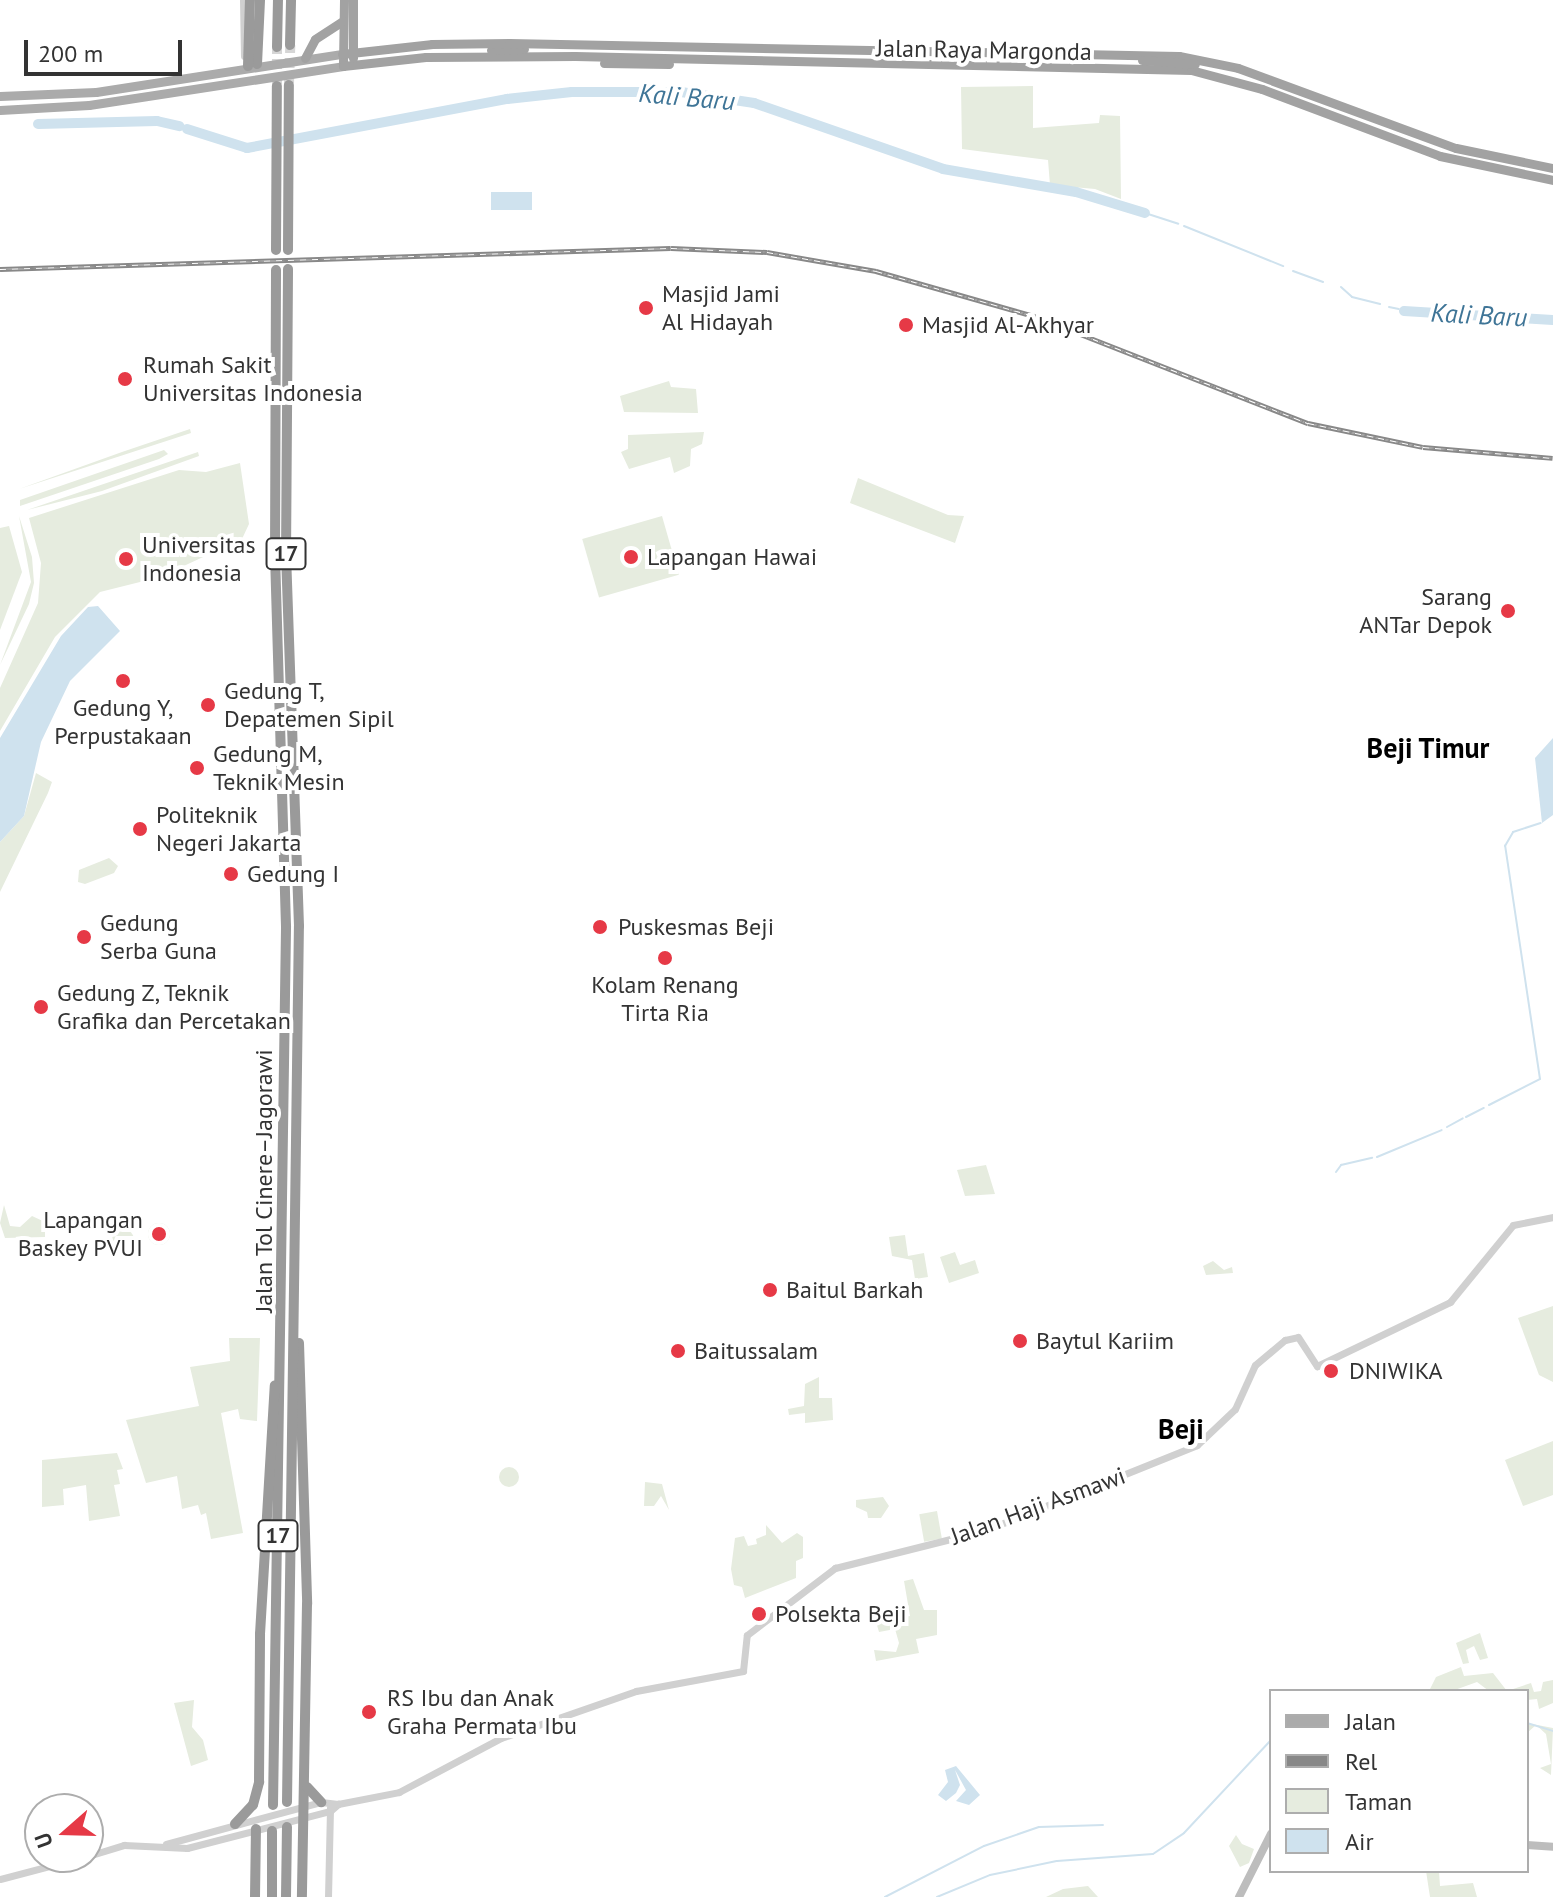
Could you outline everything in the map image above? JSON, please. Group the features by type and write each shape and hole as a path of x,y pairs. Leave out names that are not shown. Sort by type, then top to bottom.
{"highway":[{"path":"249,65 250,0"},
{"path":"249,65 260,0"},
{"path":"277,47 278,0"},
{"path":"344,0 348,66"},
{"path":"347,54 353,0"},
{"path":"290,45 291,3"},
{"path":"305,58 315,39 343,21"},
{"name":"Jalan Raya Margonda","path":"347,54 424,47 433,51 1165,58 1219,68 1441,152 1515,176 1553,183"},
{"name":"Jalan Raya Margonda","path":"348,66 397,60 575,53 842,65 1191,70 1265,87"},
{"path":"288,250 289,85"},
{"path":"276,250 277,86"},
{"name":"Jalan Raya Margonda","path":"1441,152 1553,171"},
{"name":"Jalan Tol Cinere–Jagorawi","path":"273,1805 299,926 286,558 288,269"},
{"name":"Jalan Tol Cinere–Jagorawi","path":"276,270 275,559 286,926 289,1266 287,1802"},
{"path":"289,1266 305,1431 302,1897"},
{"path":"235,1824 253,1805 259,1782 262,1581 289,1266"},
{"path":"305,1777 312,1797 329,1802"},
{"path":"286,1897 287,1827"},
{"path":"255,1897 256,1829"},
{"path":"272,1831 272,1897"}],"main road":[{"name":"Jalan Raya Margonda","path":"0,96 45,96 249,65 347,54"},
{"name":"Jalan Raya Margonda","path":"0,110 46,107 348,66"},
{"path":"45,96 46,107"},
{"path":"1239,1897 1269,1838"},
{"path":"1529,1845 1553,1847"}],"street":[{"path":"243,0 249,65"},
{"name":"Jalan Haji Asmawi","path":"329,1802 399,1792 501,1738 636,1691 744,1670 747,1635 835,1568 979,1532 1197,1445 1235,1409 1259,1361 1292,1337 1299,1339 1315,1366 1450,1302 1513,1225 1553,1217"},
{"path":"104,1851 124,1845 187,1848 256,1829 329,1802 328,1897"},
{"path":"163,1845 235,1824 304,1811 330,1811"},
{"path":"184,1837 187,1848"},
{"path":"0,1879 24,1873"}],"green space":[{"path":"1033,86 1033,128 1099,123 1100,115 1120,116 1121,199 1095,189 1050,185 1048,160 962,149 961,87"},
{"path":"669,381 671,387 696,389 698,413 624,412 620,396"},
{"path":"190,429 191,433 19,489 122,452"},
{"path":"704,432 702,444 691,449 690,466 674,473 670,457 629,469 621,452 628,449 628,435"},
{"path":"164,450 168,454 159,459 20,506 20,500"},
{"path":"198,452 199,456 102,491 27,510"},
{"path":"240,463 249,524 242,539 160,577 100,592 55,637 0,731 0,688 38,603 41,563 29,518 179,470 206,472"},
{"path":"858,478 948,515 964,516 955,543 850,503"},
{"path":"19,516 32,557 34,583 29,604 0,665 31,582"},
{"name":"Lapangan Hawai","path":"662,516 679,575 599,598 582,539"},
{"path":"9,526 22,572 0,630 0,528"},
{"path":"36,773 52,782 0,892 0,842 24,816"},
{"path":"109,858 118,866 114,873 85,884 78,882 79,870"},
{"path":"986,1165 995,1194 965,1196 957,1170"},
{"path":"4,1205 10,1226 20,1227 32,1216 45,1222 45,1237 5,1238 0,1223"},
{"name":"Lapangan Baskey PVUI","path":"155,1223 163,1223 170,1234 163,1245 155,1245 148,1238 148,1230"},
{"path":"123,1229 131,1232 134,1240 131,1248 123,1251 115,1248 112,1240 115,1232"},
{"path":"905,1235 908,1256 924,1253 928,1277 915,1279 912,1260 892,1256 889,1237"},
{"path":"955,1252 960,1265 975,1260 979,1273 949,1283 940,1257"},
{"path":"1213,1261 1224,1270 1232,1267 1233,1273 1206,1275 1203,1266"},
{"path":"1553,1306 1553,1382 1539,1375 1518,1318"},
{"path":"229,1338 260,1338 257,1421 240,1419 238,1409 221,1413 243,1533 211,1539 206,1513 201,1515 198,1505 182,1509 177,1476 146,1483 126,1420 199,1406 190,1367 230,1361"},
{"path":"819,1377 819,1398 832,1398 833,1420 805,1423 805,1413 789,1415 788,1409 804,1406 805,1384"},
{"path":"1553,1441 1553,1495 1523,1506 1505,1460"},
{"path":"117,1453 123,1469 117,1470 120,1484 114,1485 120,1516 89,1521 86,1485 63,1489 64,1505 42,1507 42,1460"},
{"path":"509,1467 516,1470 519,1477 516,1484 509,1487 502,1484 499,1477 502,1470"},
{"path":"645,1482 662,1484 669,1510 661,1496 654,1506 644,1506"},
{"path":"883,1497 889,1506 881,1518 868,1518 867,1512 856,1507 856,1500"},
{"path":"937,1511 942,1539 924,1542 919,1514"},
{"path":"766,1525 782,1543 797,1533 803,1537 803,1558 796,1561 796,1578 745,1598 742,1587 734,1585 731,1569 735,1538 744,1536 748,1546 757,1544 756,1539 766,1535"},
{"path":"913,1579 924,1610 937,1610 937,1635 916,1639 919,1653 876,1661 874,1650 896,1652 899,1643 895,1629 879,1632 876,1622 910,1616 904,1581"},
{"path":"1480,1633 1488,1658 1480,1660 1474,1646 1466,1650 1469,1663 1463,1664 1456,1643"},
{"path":"1461,1667 1464,1676 1493,1673 1505,1689 1486,1689 1477,1682 1458,1689 1430,1689 1436,1677"},
{"path":"1553,1680 1553,1703 1539,1709 1537,1699 1529,1700 1529,1689 1513,1689 1531,1683 1534,1692 1541,1691 1543,1682"},
{"path":"194,1700 192,1727 203,1740 208,1760 191,1766 174,1703"},
{"path":"1529,1723 1553,1728 1551,1775 1540,1768 1551,1764 1546,1734 1536,1725 1529,1731"},
{"path":"1236,1835 1242,1844 1254,1849 1249,1863 1240,1867 1229,1846"},
{"path":"1426,1873 1439,1873 1440,1886 1473,1883 1477,1897 1430,1897"},
{"path":"1088,1886 1098,1897 1046,1897 1063,1889"}],"water":[{"path":"491,192 532,192 532,210 491,210"},
{"path":"98,606 120,631 70,681 41,742 24,816 0,842 0,738 61,636 88,607"},
{"path":"1553,738 1553,815 1542,823 1535,758"},
{"name":"Kolam Renang Tirta Ria","path":"665,948 672,951 675,958 672,965 665,968 658,965 655,958 658,951"},
{"path":"956,1766 980,1795 969,1805 956,1801 966,1790 955,1770 960,1785 956,1793 946,1801 938,1795 948,1782 945,1770"}],"waterway":[{"name":"Kali Baru","path":"187,129 247,148 507,99 572,92 681,92 754,103 943,169 1076,192 1145,213"},
{"name":"Kali Baru","path":"38,124 157,121 179,126"},
{"name":"Kali Baru","path":"1145,213 1178,224"},
{"name":"Kali Baru","path":"1184,226 1283,266"},
{"name":"Kali Baru","path":"1293,271 1323,282"},
{"name":"Kali Baru","path":"1341,287 1352,297 1380,304"},
{"name":"Kali Baru","path":"1389,307 1399,309"},
{"name":"Kali Baru","path":"1404,311 1553,320"},
{"path":"1489,1105 1540,1079 1505,846 1513,832 1541,823"},
{"path":"1466,1117 1484,1108"},
{"path":"1447,1127 1463,1118"},
{"path":"1377,1157 1442,1130"},
{"path":"1336,1172 1341,1165 1372,1158"},
{"path":"1529,1724 1553,1731"},
{"path":"937,1897 990,1875 1057,1861 1153,1854 1184,1833 1269,1742"},
{"path":"885,1897 984,1846 1039,1827 1103,1825"}],"tunnel":[{"path":"289,83 290,45"},
{"path":"277,47 277,84"}],"railway":[{"path":"0,269 671,248 767,252 876,271 1037,317 1308,423 1423,447 1553,458"}],"place":[{"name":"Masjid Jami Al Hidayah","path":"646,308"},
{"name":"Masjid Al-Akhyar","path":"906,325"},
{"name":"Rumah Sakit Universitas Indonesia","path":"125,379"},
{"name":"Lapangan Hawai","path":"631,557"},
{"name":"Universitas Indonesia","path":"126,559"},
{"name":"Sarang ANTar Depok","path":"1508,611"},
{"name":"Gedung Y, Perpustakaan","path":"123,681"},
{"name":"Gedung T, Depatemen Sipil","path":"208,705"},
{"name":"Gedung M, Teknik Mesin","path":"197,768"},
{"name":"Politeknik Negeri Jakarta","path":"140,829"},
{"name":"Gedung I","path":"231,874"},
{"name":"Puskesmas Beji","path":"600,927"},
{"name":"Gedung Serba Guna","path":"84,937"},
{"name":"Kolam Renang Tirta Ria","path":"665,958"},
{"name":"Gedung Z, Teknik Grafika dan Percetakan","path":"41,1007"},
{"name":"Lapangan Baskey PVUI","path":"159,1234"},
{"name":"Baitul Barkah","path":"770,1290"},
{"name":"Baytul Kariim","path":"1020,1341"},
{"name":"Baitussalam","path":"678,1351"},
{"name":"DNIWIKA","path":"1331,1371"},
{"name":"Polsekta Beji","path":"759,1614"},
{"name":"RS Ibu dan Anak Graha Permata Ibu","path":"369,1712"}],"district":[{"name":"Beji Timur","path":"1428,748"},
{"name":"Beji","path":"1181,1429"}]}
